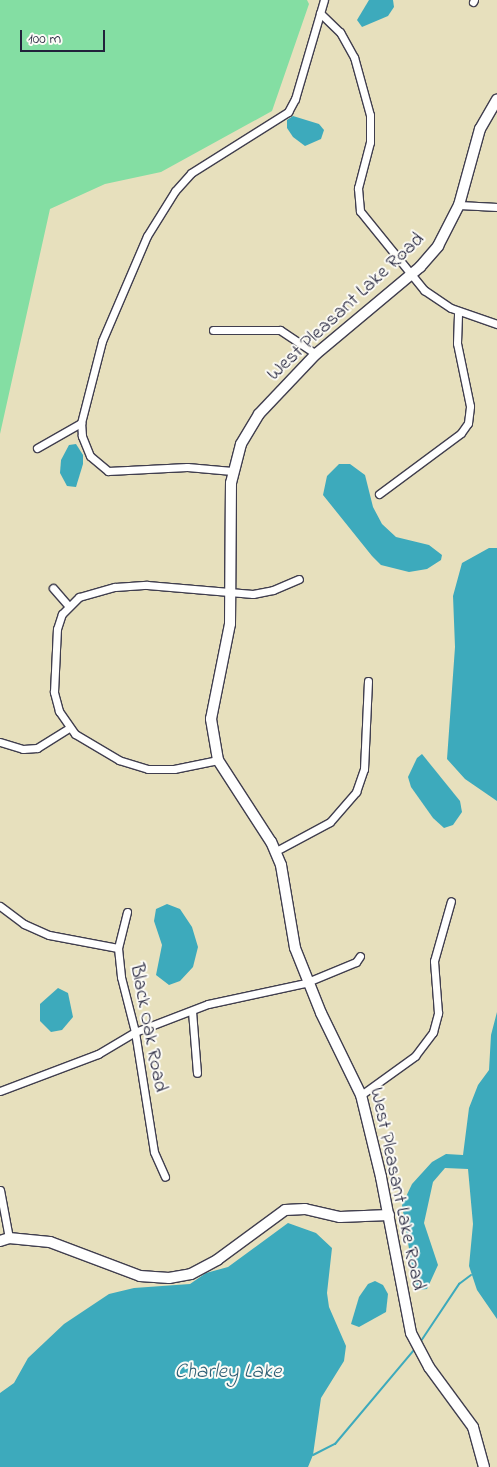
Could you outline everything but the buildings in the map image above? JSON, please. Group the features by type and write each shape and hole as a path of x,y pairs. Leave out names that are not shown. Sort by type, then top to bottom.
{"street":[{"path":"232,471 187,467 108,471 97,465 87,452 82,423 102,341 147,236 175,190 191,173 288,112 295,100 324,0"},
{"path":"320,13 340,32 354,57 370,115 370,142 358,188 360,211 410,276 436,299 458,311 497,324"},
{"name":"West Pleasant Lake Road","path":"484,1467 473,1426 430,1367 411,1333 388,1215 360,1095 309,982 294,943 287,889 276,851 218,760 211,719 227,645 232,592 232,471 253,423 316,354 410,276 438,246 459,205 480,129 497,100"},
{"path":"459,205 497,207"},
{"path":"379,494 460,433 468,423 470,406 457,343 458,311"},
{"path":"213,330 280,330 316,354"},
{"path":"37,448 82,423"},
{"path":"218,760 174,769 148,769 124,762 91,745 69,728 59,711 53,684 58,624 68,605 83,596 132,585 232,592 263,592 299,579"},
{"path":"53,588 68,605"},
{"path":"276,851 330,822 356,792 364,769 368,681"},
{"path":"0,742 23,749 37,748 69,728"},
{"path":"360,1095 415,1056 433,1032 438,1013 434,961 451,901"},
{"name":"Black Oak Road","path":"0,906 24,924 49,935 118,948 122,988 135,1032 154,1152 165,1177"},
{"path":"118,948 127,912"},
{"path":"0,1091 98,1054 135,1032 223,1000 273,992 309,982 356,962 360,956"},
{"path":"192,1011 197,1073"},
{"path":"0,1190 5,1240 50,1242 140,1276 169,1278 191,1274 217,1260 285,1210 305,1209 340,1218 388,1215"}],"green space":[{"path":"0,0 307,0 309,4 272,111 161,172 105,184 50,209 0,434"}],"water":[{"path":"369,0 393,0 394,7 388,16 362,27 357,20"},
{"path":"293,116 319,124 324,130 321,139 305,146 293,137 287,128 287,120"},
{"path":"76,444 83,455 83,464 76,487 67,486 60,473 61,460 69,445"},
{"path":"339,464 350,464 365,475 373,507 382,524 396,537 429,545 442,555 441,560 427,569 409,572 381,565 323,495 327,476"},
{"path":"489,548 497,548 497,801 465,779 447,759 455,647 453,596 462,563"},
{"path":"422,754 460,801 462,812 453,825 444,828 433,818 411,787 408,777 417,758"},
{"path":"167,904 180,909 192,927 198,947 193,967 180,981 169,985 156,975 162,945 154,921 156,909"},
{"path":"58,988 68,993 73,1017 62,1030 51,1032 40,1021 40,1004"},
{"path":"497,1012 497,1319 477,1290 469,1266 473,1224 468,1169 445,1168 433,1182 424,1223 438,1265 427,1289 417,1290 414,1280 402,1205 412,1184 432,1162 446,1154 463,1155 469,1108 478,1085 489,1070 491,1035"},
{"name":"Charley Lake","path":"288,1223 316,1233 332,1248 327,1293 329,1307 346,1346 344,1361 321,1398 313,1455 308,1467 0,1467 0,1393 14,1383 28,1358 64,1324 109,1294 134,1288 190,1284 206,1273 228,1267"},
{"path":"375,1281 383,1285 388,1294 386,1312 359,1327 351,1324 359,1297 368,1284"}],"waterway":[{"path":"421,1341 459,1284 471,1275"},
{"path":"313,1455 335,1444 414,1350"}]}
